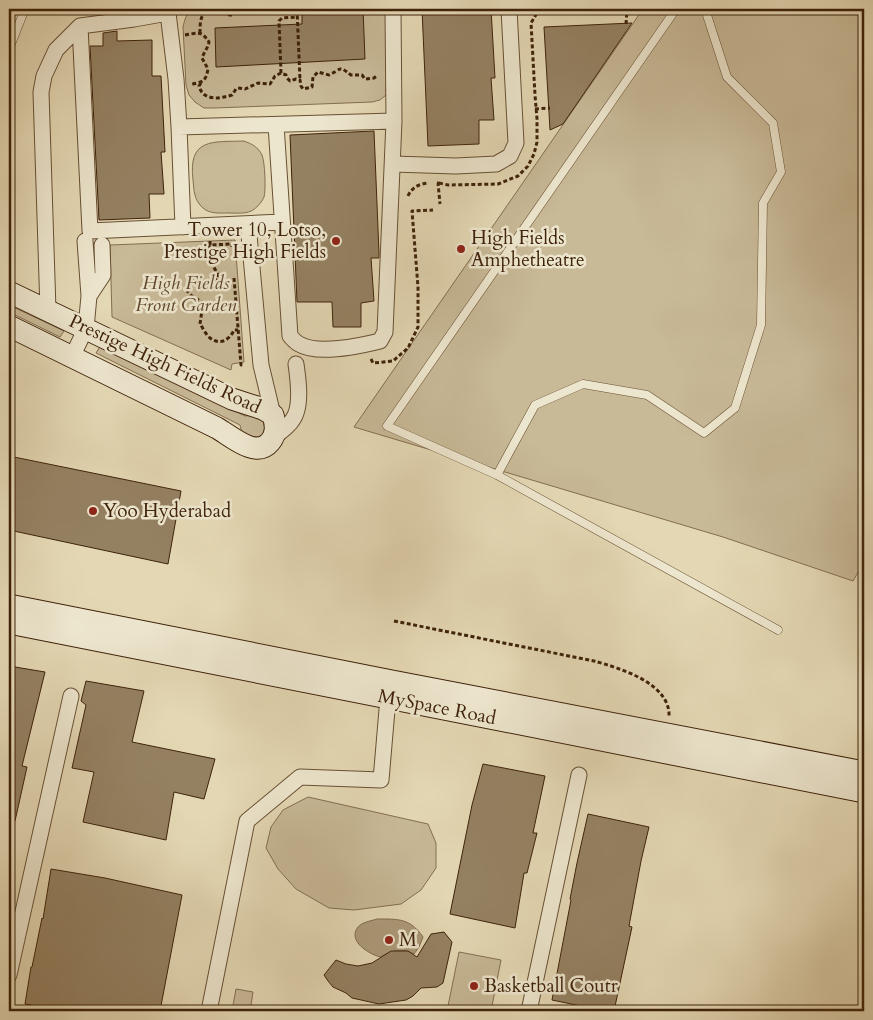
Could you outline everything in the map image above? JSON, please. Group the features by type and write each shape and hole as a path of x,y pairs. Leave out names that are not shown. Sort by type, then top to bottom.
{"street":[{"path":"276,125 290,336 299,344 314,348 336,349 380,341 385,332 393,164 393,9"},
{"path":"393,164 456,166 496,164 510,156 516,143 509,9"},
{"path":"48,310 41,92 44,76 56,50 80,26 134,19 169,11 177,86 183,227"},
{"path":"80,26 90,231 282,222"},
{"path":"179,127 394,121"},
{"path":"248,224 261,365 274,415"},
{"path":"72,357 86,328 89,296 85,241"},
{"path":"89,296 104,275 102,245"},
{"name":"Prestige High Fields Road","path":"9,292 232,399 263,409 274,415 276,427 274,437 267,446 257,449 246,446 217,428 9,326"},
{"path":"274,437 291,422 296,414 299,390 296,364"},
{"name":"MySpace Road","path":"9,605 392,682 864,772"},
{"name":"MySpace Road","path":"9,623 864,792"},
{"path":"9,975 71,696"},
{"path":"209,1011 247,821 300,777 381,780 388,698"},
{"path":"529,1011 579,775"}],"lane":[{"path":"9,49 25,9"},
{"path":"676,9 387,426 497,475 778,630"},
{"path":"497,475 535,405 583,384 646,395 704,433 735,408 761,325 762,203 781,172 773,123 727,77 705,9"}],"path":[{"path":"200,33 200,18 211,10 219,11 226,15 233,15 241,9 264,14 278,9"},
{"path":"297,9 300,80 303,89 312,88 313,77 318,72 329,75 340,68 351,75 362,75 366,79 374,78 379,73"},
{"path":"626,24 627,9"},
{"path":"281,73 279,21 282,18 297,17"},
{"path":"171,37 200,33 209,42 202,58 208,68 207,77 199,86 201,93 206,97 226,97 232,95 238,88 245,89 258,84 270,84 275,76 281,73"},
{"path":"281,73 286,75 290,81 300,80"},
{"path":"177,86 201,83"},
{"path":"406,200 410,191 418,184 438,183 440,204"},
{"path":"370,344 370,357 373,363 393,361 408,348 412,341 418,327 418,287 412,211 433,210"},
{"path":"232,244 233,254"},
{"path":"210,245 206,249 207,254 218,278 208,285 202,281 191,281 186,288 188,294 203,303 200,324 210,338 218,341 225,341 234,330 238,330 234,272"},
{"path":"394,621 594,661 639,677 660,693 666,702 669,711 667,735"}],"green space":[{"path":"192,9 390,9 386,95 380,100 372,102 204,108 189,95 186,85 183,27 187,15"},
{"path":"643,9 864,9 864,562 853,581 723,537 354,427"},
{"path":"244,141 254,146 262,155 265,182 263,199 255,209 246,213 218,213 206,210 196,199 194,192 192,166 194,156 205,145"},
{"name":"High Fields Front Garden","path":"235,240 244,362 232,364 231,370 112,317 110,245"},
{"path":"9,305 64,331 60,337 9,312"},
{"path":"101,345 245,416 255,415 263,420 265,429 262,437 249,438 242,433 240,425 96,353"},
{"path":"308,797 428,824 436,843 436,868 421,890 401,904 354,910 329,908 296,889 278,869 266,848 271,827 283,810"},
{"name":"Basketball Coutr","path":"459,952 501,960 491,1011 447,1011"},
{"path":"236,989 253,992 251,1005 285,1011 232,1011"}],"shaded area":[{"name":"M","path":"377,919 403,921 413,926 423,937 414,954 406,951 397,951 380,957 365,950 357,942 355,932 360,925"}],"building":[{"path":"302,9 363,9 365,59 216,67 215,28 302,24"},
{"path":"422,9 491,9 495,78 491,78 494,120 479,120 479,144 428,146"},
{"path":"632,23 563,124 550,130 544,27"},
{"path":"117,31 117,41 152,40 152,76 161,76 165,152 161,152 164,194 149,194 150,218 99,220 90,46 103,46 103,33"},
{"name":"Tower 10, Lotso, Prestige High Fields","path":"374,131 379,258 371,258 374,301 361,303 361,327 333,327 332,302 297,302 290,135"},
{"name":"Yoo Hyderabad","path":"9,456 181,491 168,564 9,530"},
{"path":"9,666 45,672 22,766 27,767 15,821 9,820"},
{"path":"86,681 144,691 132,742 215,759 204,799 174,792 166,840 83,822 94,772 72,768 86,705 81,701"},
{"path":"483,764 545,776 533,833 537,833 527,873 524,873 515,928 450,914 472,805"},
{"path":"588,814 649,827 629,926 632,927 614,1011 605,1011 552,1000 570,899"},
{"path":"51,869 105,878 182,895 160,1011 64,1011 25,1004 31,967 43,919"},
{"path":"444,932 452,942 443,983 437,987 421,988 406,1000 379,1004 352,998 333,987 324,975 336,960 358,966 372,963 391,951 408,951 417,957 431,934"}],"place":[{"name":"Tower 10, Lotso, Prestige High Fields","path":"336,241"},
{"name":"High Fields Amphetheatre","path":"461,249"},
{"name":"Yoo Hyderabad","path":"93,511"},
{"name":"M","path":"389,940"},
{"name":"Basketball Coutr","path":"474,986"}]}
